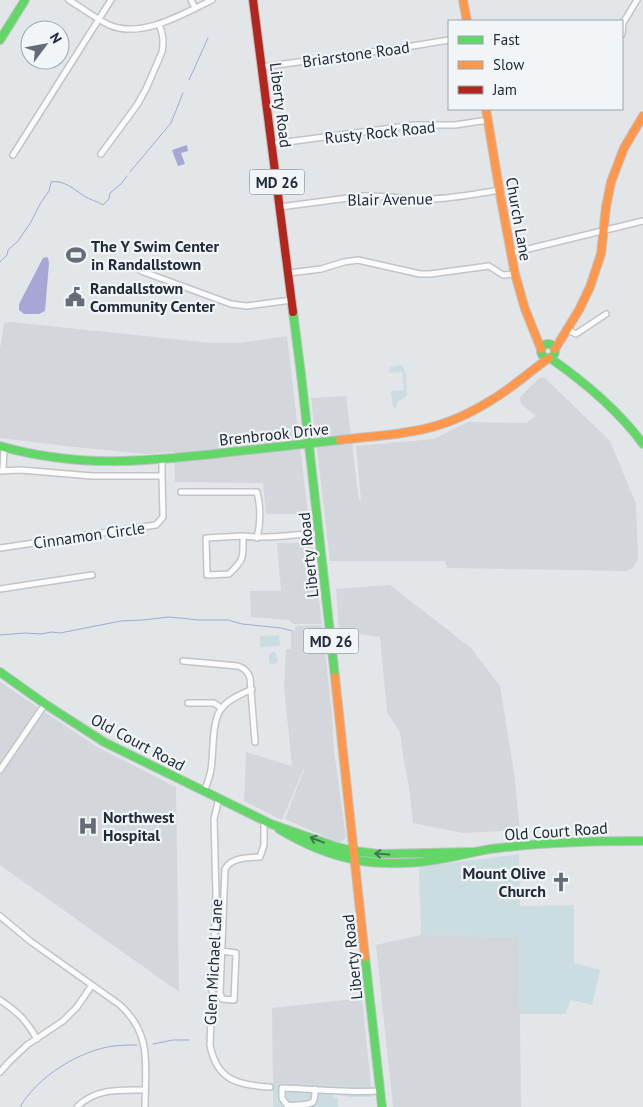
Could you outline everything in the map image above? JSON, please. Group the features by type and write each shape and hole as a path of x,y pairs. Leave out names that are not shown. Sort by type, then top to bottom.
{"main road":[{"path":"0,40 25,0"},
{"name":"Liberty Road","path":"253,0 289,273 309,444 382,1107"},
{"path":"463,0 468,20"},
{"name":"Church Lane","path":"486,110 515,274 525,309 535,332 548,351 617,415 643,444"},
{"name":"Brenbrook Drive","path":"2,447 30,454 88,462 162,460 409,432 445,422 488,403 512,387 535,368 565,331 586,296 599,258 609,189 614,172 625,145 643,116"},
{"name":"Old Court Road","path":"0,672 44,704 110,746 268,822 337,847 354,851 379,854 471,852"},
{"name":"Old Court Road","path":"268,822 296,840 315,849 356,861 377,863 410,863 436,860 471,852 559,842 643,841"}],"street":[{"path":"69,0 109,25 128,29 148,28 212,0"},
{"path":"12,155 111,0"},
{"path":"191,0 195,8"},
{"path":"623,26 637,0"},
{"path":"101,154 127,120 146,89 162,52 163,34 159,24"},
{"name":"Briarstone Road","path":"262,67 448,40"},
{"name":"Rusty Rock Road","path":"272,144 414,126 455,125 488,120"},
{"name":"Blair Avenue","path":"280,207 363,196 433,199 500,190"},
{"path":"512,253 643,222"},
{"path":"289,273 321,269 358,260 420,274 489,266 503,275 515,274"},
{"path":"141,271 231,304 247,306 292,300"},
{"path":"565,331 576,334 606,314"},
{"path":"2,447 2,471 36,470 92,476 162,476"},
{"name":"Cinnamon Circle","path":"0,548 156,525 163,517 162,460"},
{"path":"180,492 256,492 260,504 260,524 257,538"},
{"path":"243,536 243,552 239,565 229,574 207,575 206,538 243,536 270,538 319,533"},
{"path":"0,589 92,576"},
{"path":"183,661 242,667 249,674 252,689 255,742"},
{"path":"204,792 211,770 215,722 221,708 252,689"},
{"path":"188,703 214,703 221,708"},
{"path":"0,770 44,704"},
{"name":"Glen Michael Lane","path":"218,798 214,819 216,894 210,1045 215,1062 230,1079 244,1085 270,1088"},
{"path":"222,951 236,953 234,1000 222,999 220,993 225,869 234,860 260,857 268,822"},
{"path":"0,916 30,941 92,985 132,1017 144,1040 145,1107"},
{"path":"0,1072 18,1053 63,1021 92,985"},
{"path":"0,1000 22,1017 37,1039"},
{"path":"315,1089 313,1102 310,1104 290,1106 282,1098 282,1088 315,1089 351,1092 381,1091"},
{"path":"77,1107 89,1097 106,1091 145,1090"}],"shaded area":[{"path":"11,322 212,343 239,343 287,336 308,514 266,514 263,483 175,482 174,452 144,454 0,438 0,349 4,323"},
{"path":"402,365 406,375 407,396 397,402 397,407 395,408 393,407 391,391 404,390 402,372 389,373 390,367"},
{"path":"544,377 610,441 636,504 638,559 633,568 626,571 447,568 445,561 330,561 311,398 346,396 359,501 361,500 356,446 434,439 468,422 526,423 536,416 521,404 520,397 539,378"},
{"path":"277,543 312,543 322,624 293,624 289,620 251,617 250,591 281,590"},
{"path":"390,585 471,648 500,686 514,772 520,830 463,833 413,823 400,732 387,712 380,637 339,631 336,589"},
{"path":"322,625 332,714 334,751 346,838 339,843 285,819 304,770 282,820 244,801 246,752 295,767 292,766 284,687 286,649 291,649 291,632 295,631 295,626"},
{"path":"279,635 280,646 260,647 260,636"},
{"path":"275,652 277,655 278,662 275,664 269,662 269,654"},
{"name":"Northwest Hospital","path":"0,682 97,747 176,787 179,992 0,865"},
{"path":"519,854 520,906 574,905 574,963 600,970 592,1005 571,1000 565,1014 520,1014 519,937 421,935 419,867"},
{"path":"421,935 519,937 521,1107 393,1107 376,945"},
{"path":"362,998 371,1086 273,1083 272,1008"},
{"path":"273,1083 371,1086 372,1097 349,1097 334,1094 334,1099 338,1098 338,1107 273,1107"}],"water":[{"path":"187,145 188,151 181,153 185,164 178,166 172,150"},
{"path":"46,257 49,263 45,311 39,314 24,314 19,310 19,304 43,258"}],"waterway":[{"path":"189,80 208,38"},
{"path":"130,172 171,123 183,93"},
{"path":"0,262 31,222 49,191 51,182 60,182 103,205 109,199 110,193 127,176"},
{"path":"0,635 60,633 121,621 169,617 228,620 242,624 293,631"},
{"path":"153,1044 173,1040 189,1040"},
{"path":"20,1107 37,1085 74,1059 101,1049 137,1045"}],"traffic: fast":[{"path":"0,40 25,0"},
{"path":"293,312 335,677"},
{"path":"545,344 551,344 555,351 551,358 545,358 541,354 541,348 545,344"},
{"path":"550,358 600,397 643,444"},
{"path":"0,446 56,458 138,461 340,440"},
{"path":"0,672 104,742 271,824 354,851 379,854 471,852"},
{"path":"279,829 298,840 335,855 354,860 393,863 435,860 483,850 517,846 571,842 643,841"},
{"path":"365,957 382,1107"}],"traffic: slow":[{"path":"463,0 467,20"},
{"path":"486,110 515,274 525,309 541,349"},
{"path":"555,349 579,310 590,287 601,254 606,207 611,182 624,148 643,116"},
{"path":"340,440 391,435 430,428 451,421 498,396 549,358"},
{"path":"335,677 365,957"}],"traffic: jam":[{"path":"253,0 293,312"}],"place":[{"name":"The Y Swim Center in Randallstown","path":"76,255"},
{"name":"Randallstown Community Center","path":"75,297"},
{"name":"Northwest Hospital","path":"88,826"},
{"name":"Mount Olive Church","path":"561,882"}]}
